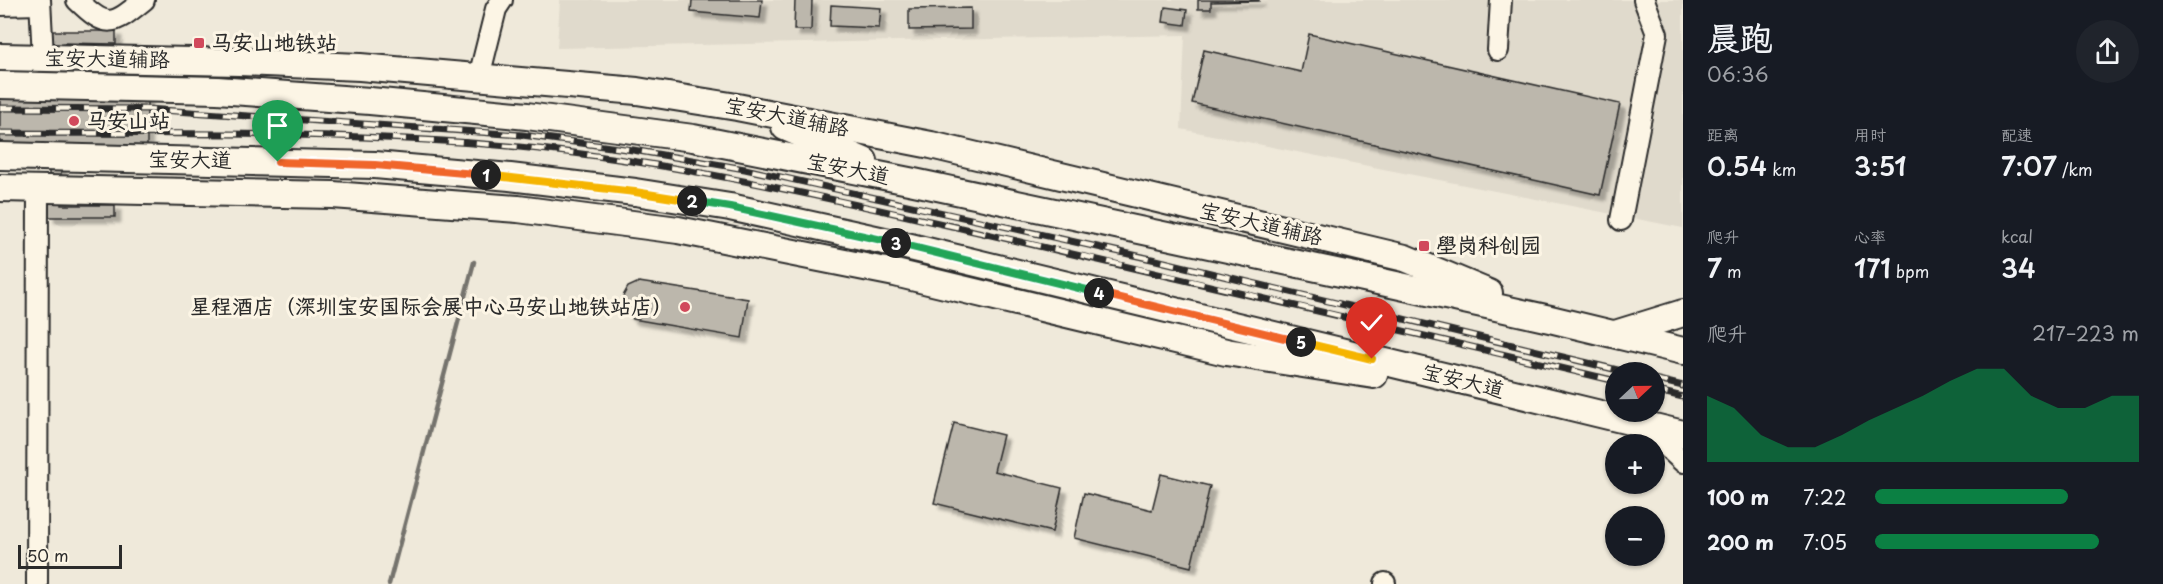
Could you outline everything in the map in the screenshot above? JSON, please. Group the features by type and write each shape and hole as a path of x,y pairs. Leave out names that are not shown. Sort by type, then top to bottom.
{"main road":[{"name":"宝安大道辅路","path":"0,57 250,62 360,67 638,91 737,107 931,145 1405,258 1550,318"},
{"name":"宝安大道","path":"0,86 217,90 369,101 527,116 693,138 914,182 1550,318 1683,351"},
{"path":"737,107 914,182"},
{"name":"宝安大道","path":"0,156 375,165 510,177 635,192 730,207 898,244 1683,434"},
{"path":"278,162 444,203"},
{"path":"0,188 333,195 518,209 678,230 895,273 1226,352 1530,398"},
{"path":"1615,334 1683,312"}],"street":[{"path":"76,0 96,18 110,21 128,13 144,0"},
{"path":"1498,50 1501,0"},
{"path":"1622,220 1657,34 1644,0"},
{"path":"0,5 40,2 43,57"},
{"path":"479,77 498,2"},
{"path":"37,584 38,188"},
{"path":"1642,424 1683,462"}],"shaded area":[{"path":"560,0 1683,0 1683,228 1181,129 1185,35 557,48"}],"building":[{"path":"692,0 762,0 760,18 691,12"},
{"path":"795,0 812,0 811,30 794,30"},
{"path":"1198,0 1259,1 1211,2 1211,9 1198,9"},
{"path":"831,5 881,8 879,28 830,26"},
{"path":"1165,7 1187,10 1185,25 1163,22"},
{"path":"971,8 971,29 909,30 909,9"},
{"name":"马安山站","path":"49,31 116,31 116,44 62,43 61,96 147,96 147,146 61,146 61,205 115,205 115,217 49,217 49,146 0,145 0,95 49,96"},
{"path":"1309,34 1620,104 1600,195 1192,103 1204,50 1301,72"},
{"name":"星程酒店（深圳宝安国际会展中心马安山地铁站店）","path":"639,282 748,299 742,338 633,319 624,310 622,298 628,287"},
{"path":"954,423 1003,435 994,471 1062,488 1052,532 934,503"},
{"path":"1161,474 1210,486 1191,567 1074,538 1084,493 1152,510"}],"waterway":[{"path":"389,584 474,262"}],"railway":[{"path":"0,108 147,109 522,135 633,150 745,169 1156,260 1605,367"},
{"path":"0,133 260,134 390,138 519,147 632,161 799,192 1605,378"},
{"path":"1665,382 1683,386"},
{"path":"1665,393 1683,397"}],"place":[{"name":"马安山地铁站","path":"199,43"},
{"name":"马安山站","path":"74,121"},
{"name":"壆岗科创园","path":"1424,246"},
{"name":"星程酒店（深圳宝安国际会展中心马安山地铁站店）","path":"685,307"}],"route":[{"path":"278,162 375,165 510,177 635,192 730,207 898,244 1372,359"}]}
